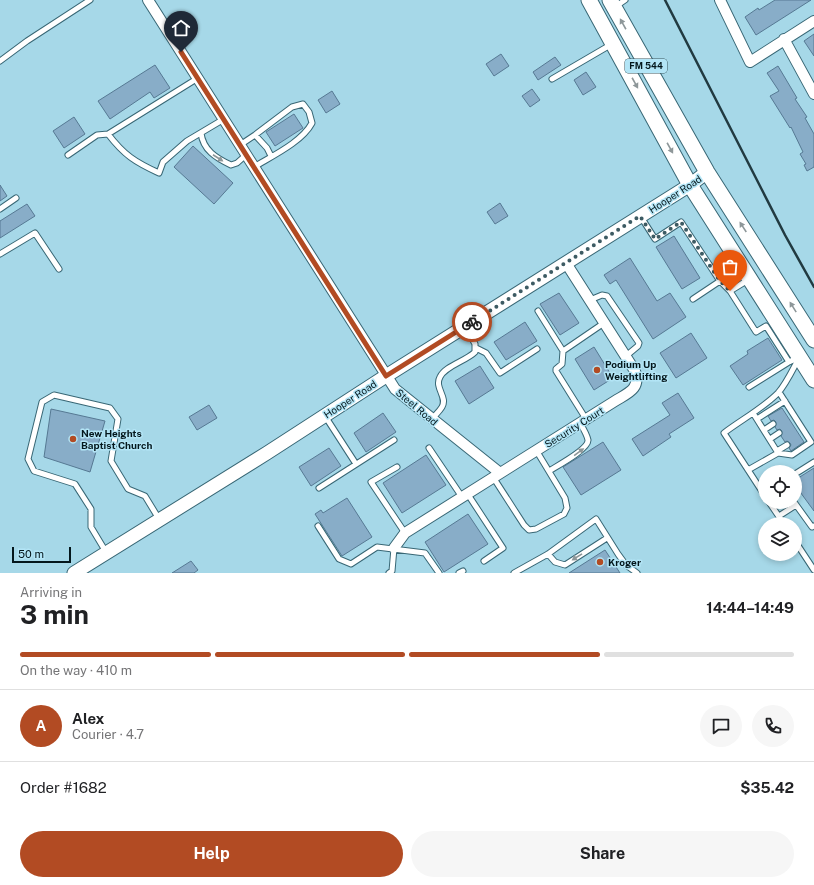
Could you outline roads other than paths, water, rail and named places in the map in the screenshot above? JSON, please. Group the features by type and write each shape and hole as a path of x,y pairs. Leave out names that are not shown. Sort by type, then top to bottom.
{"main road":[{"name":"FM 544","path":"589,0 690,185 750,279 778,334 794,359 814,380"},
{"name":"FM 544","path":"616,3 660,90 707,172 814,340"},
{"path":"613,43 617,41 621,42 629,49 647,78 660,90"},
{"path":"794,359 814,348"}],"street":[{"name":"Steel Road","path":"148,0 395,389 496,475"},
{"path":"720,0 750,62 814,21"},
{"path":"784,39 814,94"},
{"name":"Hooper Road","path":"74,573 690,185 707,172"},
{"name":"Security Court","path":"394,548 405,533 632,390 636,385 638,379 635,371 566,263"}],"lane":[{"path":"0,61 26,41 90,0"},
{"path":"552,79 613,43"},
{"path":"68,155 97,135 108,134 198,78"},
{"path":"240,145 292,108 303,104 309,112 312,123 308,131 254,167"},
{"path":"108,134 119,148 132,158 159,173 163,162 186,141 224,120"},
{"path":"201,132 202,142 210,153 222,161 231,165 237,163 246,155"},
{"path":"255,135 271,156"},
{"path":"0,209 16,198"},
{"path":"640,216 655,239 681,222 720,281 730,291 756,332 766,326 778,334"},
{"path":"0,254 35,233 59,269"},
{"path":"730,291 750,279"},
{"path":"693,299 720,281"},
{"path":"590,300 602,295 607,296 638,343 638,346 626,356"},
{"path":"538,311 563,351 562,364 556,369 556,371 583,421 588,442 582,450 549,471"},
{"path":"563,351 604,322"},
{"path":"432,419 442,406 443,401 438,384 440,376 445,371 473,354 476,348 473,338 465,326"},
{"path":"476,348 486,352 500,373 537,349"},
{"path":"749,387 794,359"},
{"path":"758,485 724,433 753,413 779,392 794,359"},
{"path":"753,413 778,452 792,455 811,442 803,435 795,423 789,413 785,401 779,392"},
{"path":"106,552 91,527 91,509 74,484 34,471 28,459 42,402 54,395 110,408 118,419 110,461 128,489 144,496 159,520"},
{"path":"757,419 785,401"},
{"path":"325,415 356,464"},
{"path":"764,430 773,424"},
{"path":"770,439 779,433"},
{"path":"319,488 394,440"},
{"path":"748,470 787,445"},
{"path":"429,448 503,548 484,560"},
{"path":"496,475 524,525 529,530 536,529 564,514 567,508 566,498 536,450"},
{"path":"802,470 814,462"},
{"path":"397,467 371,482 405,533"},
{"path":"774,509 779,516 788,509"},
{"path":"799,509 812,527 814,526"},
{"path":"514,573 548,554 596,519 626,565 637,573"},
{"path":"318,526 339,559 351,564 377,547 394,548 425,553 439,573"},
{"path":"548,554 555,562 565,565 607,538"},
{"path":"389,573 392,571 394,548"},
{"path":"802,549 812,561 814,570"}],"railway":[{"path":"665,0 785,235 814,287"}],"place":[{"name":"Podium Up Weightlifting","path":"597,370"},
{"name":"New Heights Baptist Church","path":"73,439"},
{"name":"Kroger","path":"600,562"}]}
